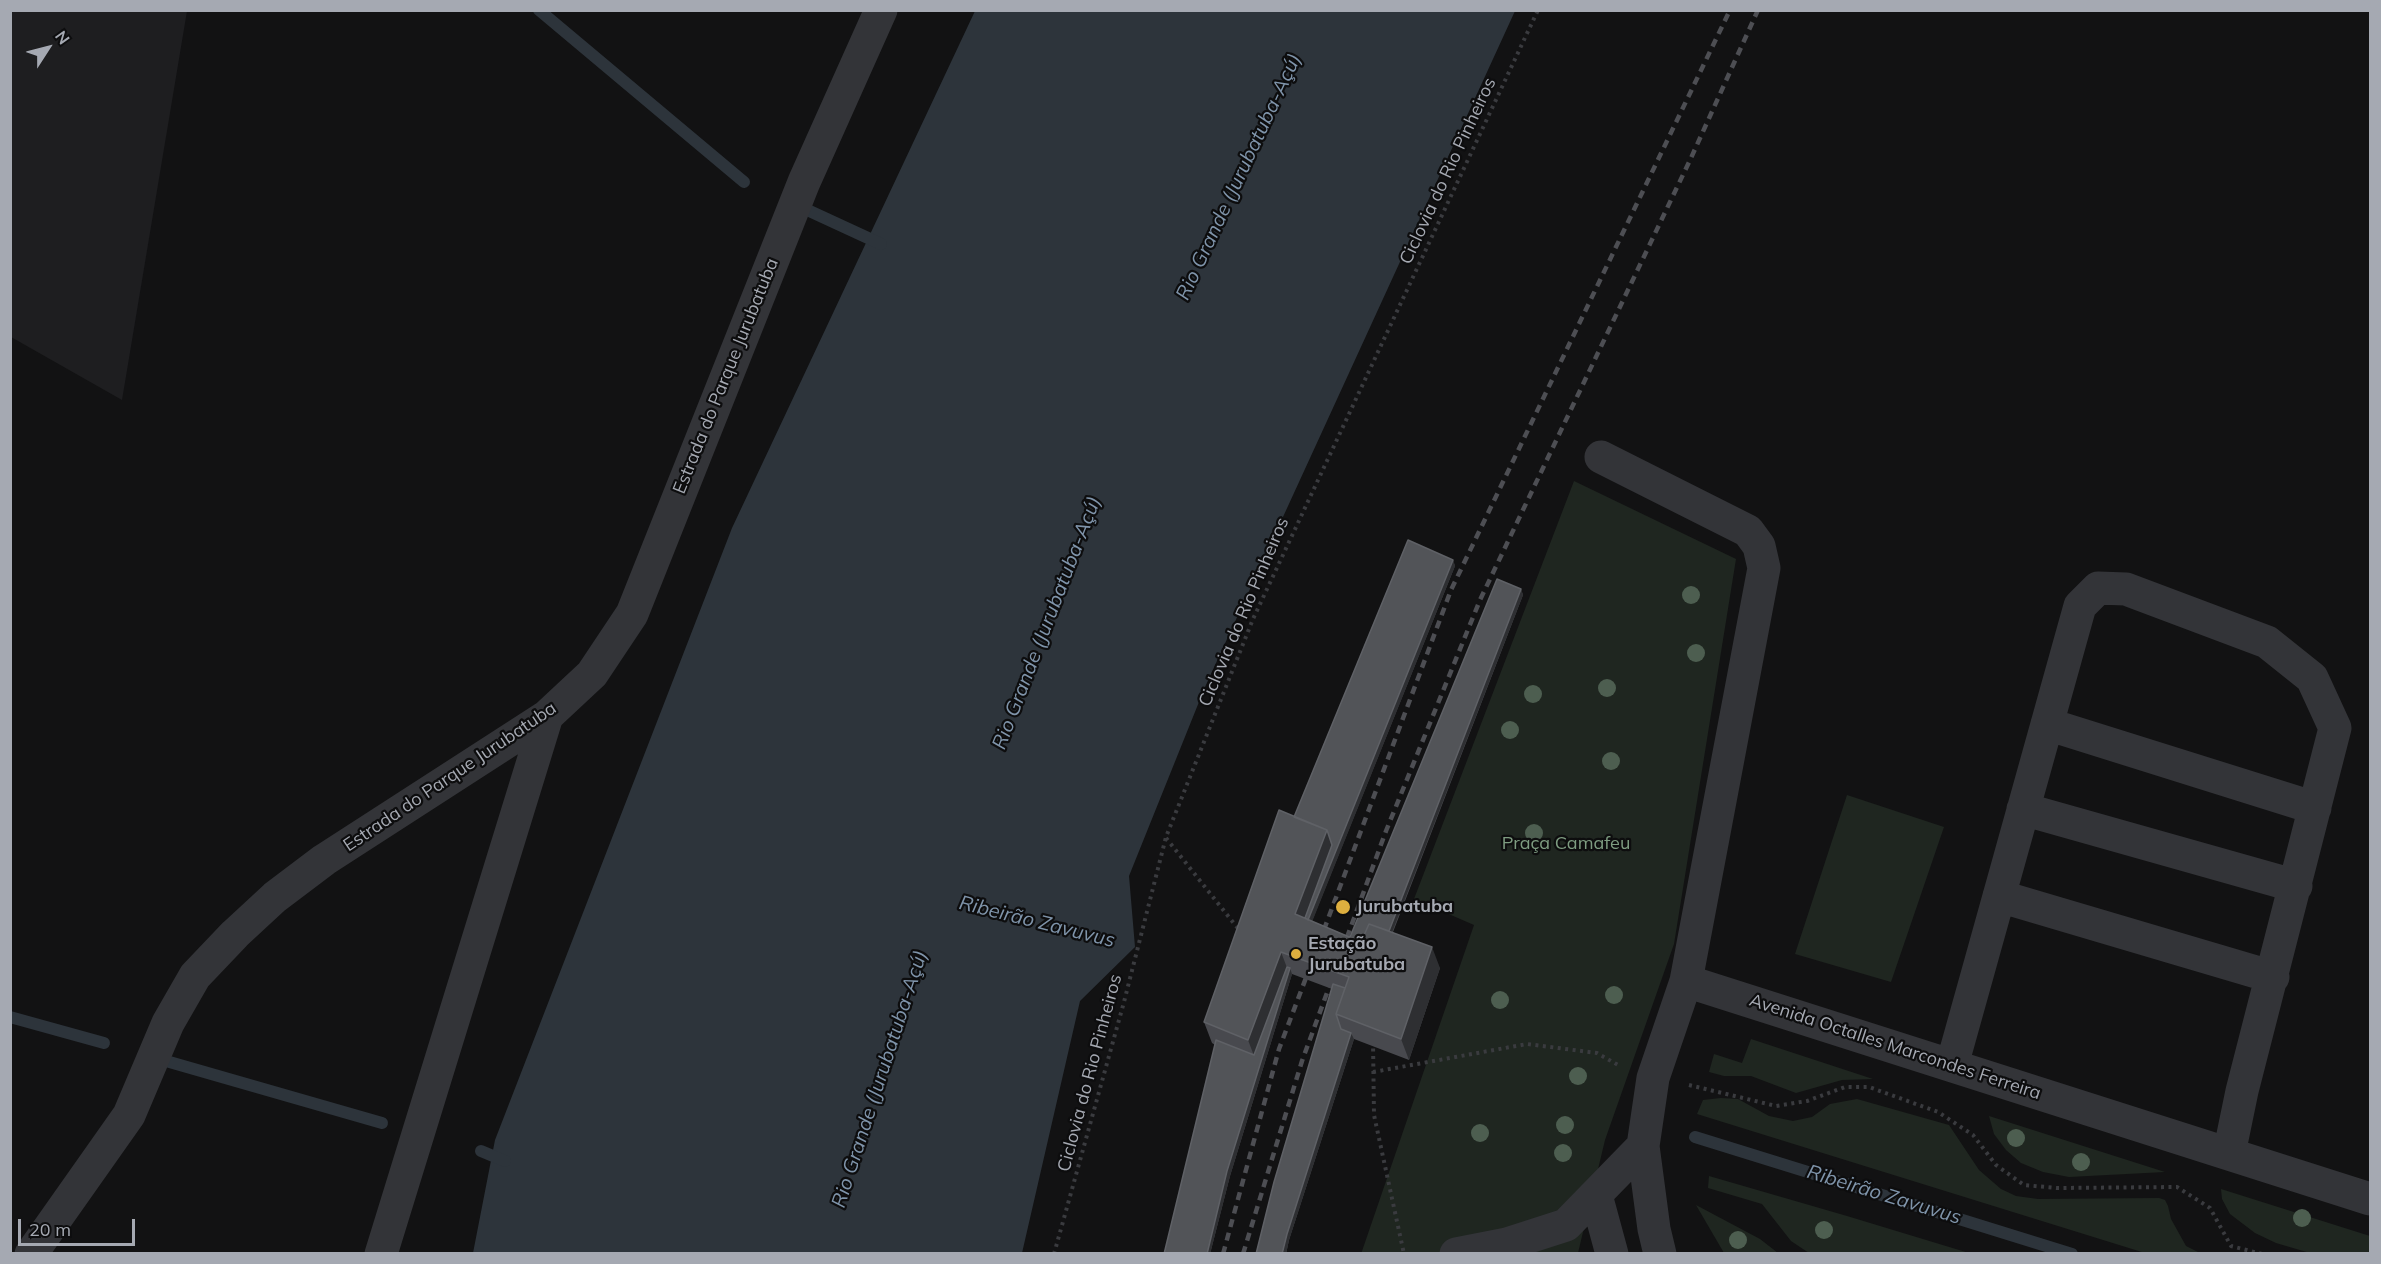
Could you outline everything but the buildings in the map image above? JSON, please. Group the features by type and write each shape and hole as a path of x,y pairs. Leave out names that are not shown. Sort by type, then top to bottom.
{"street":[{"name":"Estrada do Parque Jurubatuba","path":"31,1254 129,1114 168,1023 195,976 235,934 275,897 324,860 547,717 592,674 632,614 804,182 881,10"},
{"path":"1601,457 1748,531 1759,546 1764,567 1686,981 1653,1078 1643,1146 1654,1229 1660,1254"},
{"path":"1952,1065 2080,606 2098,588 2126,589 2267,642 2312,678 2335,728 2229,1154"},
{"path":"381,1254 547,717"},
{"path":"2047,724 2315,808"},
{"path":"2023,809 2296,886"},
{"path":"1999,896 2272,977"},
{"name":"Avenida Octalles Marcondes Ferreira","path":"1686,981 2370,1198"},
{"path":"1456,1254 1507,1244 1566,1225 1643,1146"},
{"path":"1596,1195 1612,1254"}],"path":[{"name":"Ciclovia do Rio Pinheiros","path":"1054,1254 1124,1002 1166,837 1253,619 1538,10"},
{"path":"1166,837 1246,939"},
{"path":"1373,1039 1374,1115 1404,1254"},
{"path":"1373,1072 1527,1044 1597,1053 1620,1066"},
{"path":"1720,1092 1776,1106 1807,1101 1845,1087 1869,1088 1938,1112 1973,1135 1996,1165 2024,1185 2057,1188 2177,1187 2210,1208 2231,1246 2262,1254"}],"shaded area":[{"path":"11,10 187,11 122,400 11,337"}],"green space":[{"name":"Praça Camafeu","path":"1574,481 1736,559 1674,944 1605,1140 1578,1253 1361,1254 1474,925 1414,899"},
{"path":"1847,795 1944,827 1891,982 1795,954"},
{"path":"1751,1039 1873,1079 1842,1080 1796,1093 1751,1076 1724,1076 1709,1072 1714,1054 1742,1063"},
{"path":"1738,1099 1769,1116 1793,1121 1812,1117 1830,1104 1857,1099 1949,1125 1979,1170 2001,1189 2016,1196 2038,1199 2159,1198 2165,1200 2171,1219 2186,1246 2200,1253 2145,1253 1697,1114 1703,1100"},
{"path":"1989,1116 2165,1172 2069,1177 2043,1172 2021,1163 2006,1150 1994,1134"},
{"path":"1709,1176 1969,1253 1809,1253 1791,1241 1762,1204 1708,1188"},
{"path":"2221,1189 2370,1236 2370,1252 2310,1253 2276,1243 2255,1233 2230,1214 2222,1199"},
{"path":"1696,1205 1760,1239 1778,1253 1724,1253"}],"water":[{"name":"Rio Grande (Jurubatuba-Açú)","path":"975,11 1515,11 1205,687 1129,876 1135,947 1080,1001 1022,1253 473,1253 495,1140 732,528"}],"waterway":[{"path":"539,10 744,182"},
{"path":"803,208 881,244"},
{"path":"10,1017 104,1043"},
{"path":"166,1061 382,1123"},
{"name":"Ribeirão Zavuvus","path":"1695,1137 2072,1254"},
{"path":"481,1151 505,1161"}],"railway":[{"path":"1319,943 1451,590 1730,10"},
{"path":"1342,951 1386,831 1480,600 1691,158 1758,10"},
{"path":"1223,1254 1279,1049 1312,962"},
{"path":"1243,1254 1302,1061 1335,971"}],"place":[{"name":"Jurubatuba","path":"1343,907"},
{"name":"Estação Jurubatuba","path":"1296,954"}]}
